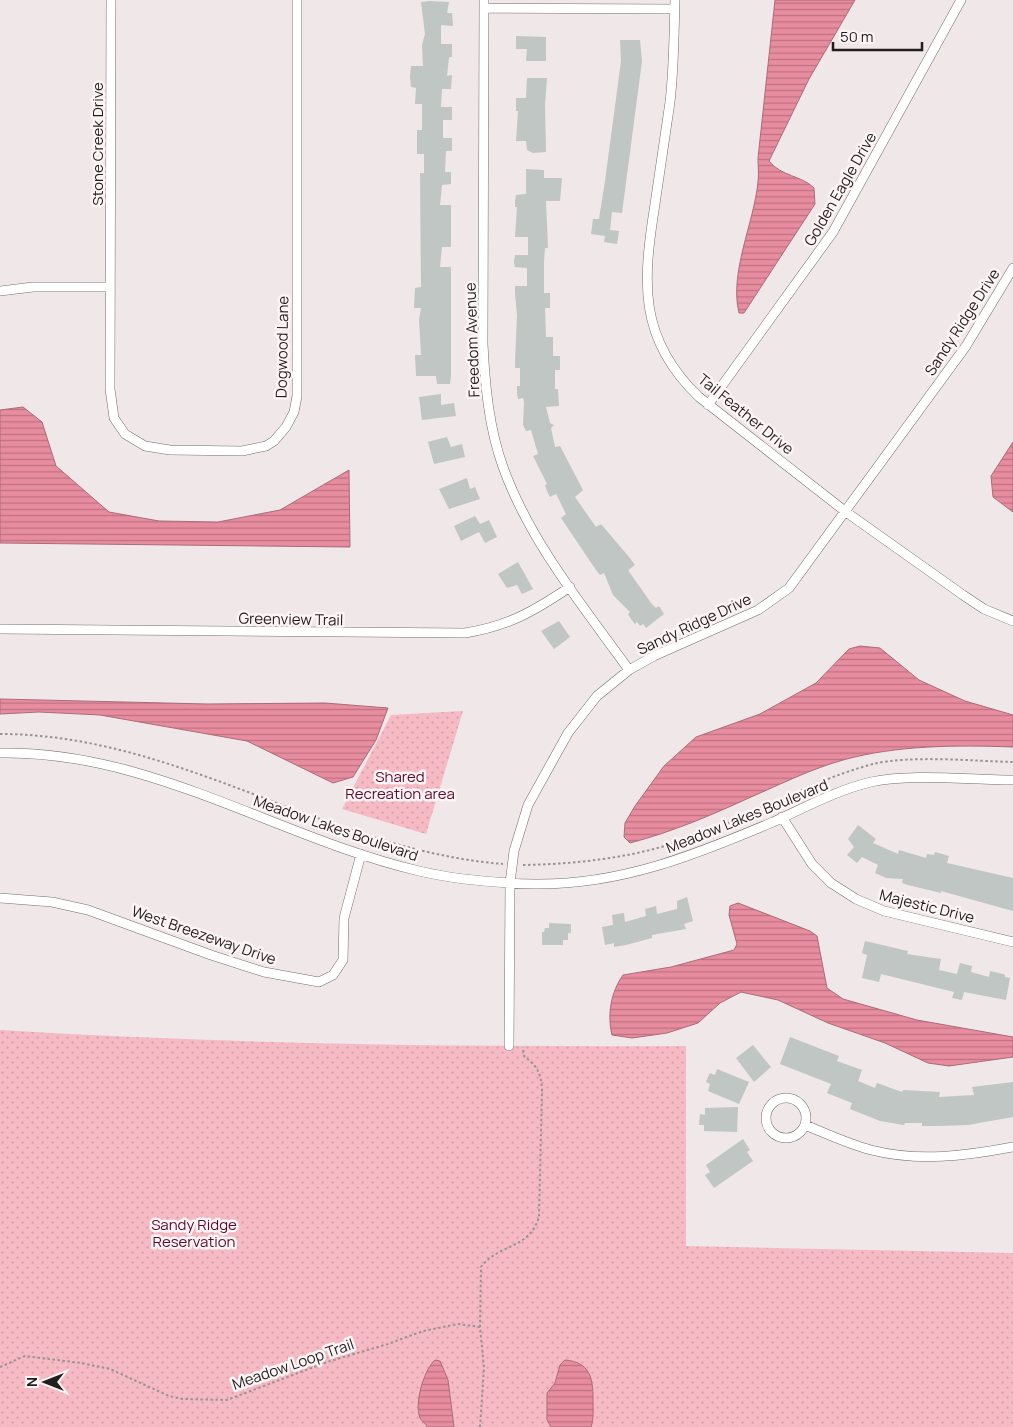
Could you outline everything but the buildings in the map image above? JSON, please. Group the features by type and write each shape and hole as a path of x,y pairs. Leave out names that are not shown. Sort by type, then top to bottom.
{"street":[{"name":"Stone Creek Drive","path":"110,287 111,0"},
{"name":"Dogwood Lane","path":"110,287 111,403 116,423 130,439 158,450 242,451 266,446 281,434 294,412 297,396 298,0"},
{"name":"Golden Eagle Drive","path":"708,405 833,232 961,0"},
{"path":"484,4 675,5"},
{"name":"Freedom Avenue","path":"484,4 483,344 488,407 497,448 518,503 534,535 629,670"},
{"name":"Tail Feather Drive","path":"675,5 671,91 647,260 646,287 651,316 665,354 686,384 708,405 846,512 973,603 1013,621"},
{"name":"Sandy Ridge Drive","path":"509,1046 510,883 512,865 523,816 568,733 597,696 629,670 654,656 758,610 778,598 789,588 966,346 1013,268"},
{"path":"0,291 33,287 110,287"},
{"name":"Greenview Trail","path":"0,629 465,633 511,622 536,610 570,587"},
{"name":"Meadow Lakes Boulevard","path":"0,753 74,757 137,773 361,854 420,872 510,883 568,882 650,868 696,854 858,786 887,780 1013,780"},
{"name":"Majestic Drive","path":"782,817 812,864 832,883 856,899 884,911 1013,942"},
{"name":"West Breezeway Drive","path":"0,898 52,902 88,910 211,955 264,972 319,982 333,975 343,960 344,918 361,854"},
{"path":"783,1097 789,1097 800,1102 804,1107 806,1113 805,1125 797,1135 784,1138 778,1136 768,1127 766,1114 772,1102 783,1097"},
{"path":"805,1125 850,1144 889,1154 960,1156 1013,1147"}],"path":[{"path":"0,734 32,735 81,741 141,754 377,839 420,852 462,860 512,865 570,862 647,852 701,834 835,777 874,764 906,760 1013,762"},
{"path":"480,1427 484,1358 480,1327 481,1267 494,1256 530,1236 538,1217 542,1089 540,1074 536,1065 524,1056 524,1046"},
{"name":"Meadow Loop Trail","path":"0,1367 25,1356 81,1363 110,1369 170,1396 183,1399 227,1400 327,1362 388,1344 423,1331 458,1324 480,1327"}],"green space":[{"name":"Shared Recreation area","path":"463,711 426,834 342,809 391,715"},
{"name":"Sandy Ridge Reservation","path":"0,1030 171,1039 343,1044 686,1046 686,1246 1013,1253 1013,1427 0,1427"}],"shaded area":[{"path":"775,0 855,0 809,79 769,161 780,170 814,188 815,204 744,313 739,313 737,281 756,198 758,158"},
{"path":"23,407 42,422 56,466 109,512 159,521 218,522 280,510 349,470 350,547 0,543 0,410"},
{"path":"1013,442 1013,512 993,497 991,476"},
{"path":"860,646 880,648 919,680 965,701 1013,715 1013,747 927,747 864,755 808,772 707,817 661,834 630,843 624,837 625,823 635,806 664,766 696,737 760,714 816,683 849,649"},
{"path":"0,699 207,704 325,703 388,708 376,740 353,777 333,783 247,741 100,715 39,712 0,714"},
{"path":"738,903 810,931 817,936 827,988 843,999 917,1020 1013,1037 1013,1057 949,1066 928,1063 885,1043 828,1023 778,1000 741,992 720,1003 698,1023 667,1033 632,1038 612,1035 611,1004 623,975 671,967 734,950 737,944 729,915 730,906"},
{"path":"435,1360 440,1361 448,1380 454,1427 427,1427 418,1412 421,1387 427,1371"},
{"path":"565,1360 580,1364 591,1378 593,1420 591,1427 551,1427 547,1420 547,1393 555,1383 560,1365"}]}
